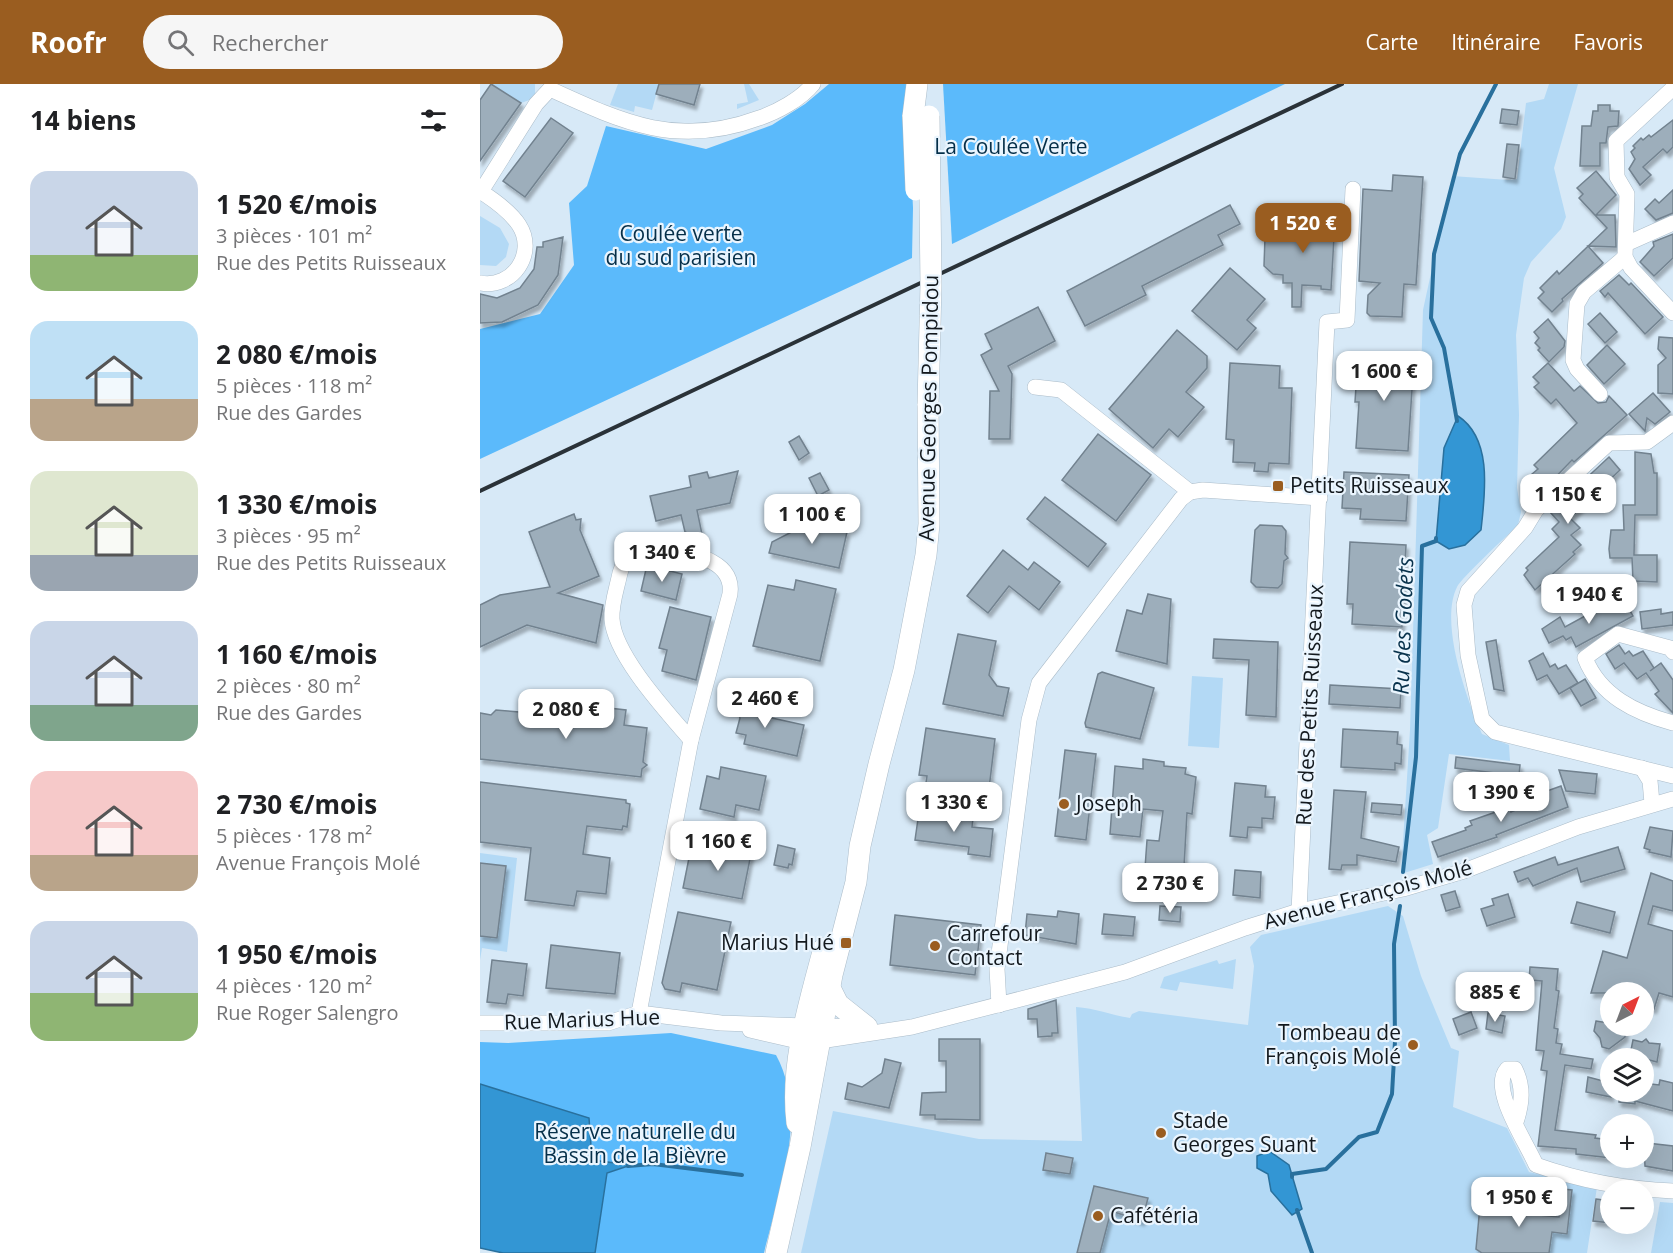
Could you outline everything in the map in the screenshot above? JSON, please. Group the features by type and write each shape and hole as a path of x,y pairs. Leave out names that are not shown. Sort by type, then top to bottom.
{"main road":[{"name":"Avenue Georges Pompidou","path":"812,1034 830,987 855,882 860,846 904,670 926,555 929,524 924,403 931,285 917,84"},
{"name":"Avenue Georges Pompidou","path":"921,116 927,84"},
{"name":"Avenue Georges Pompidou","path":"812,1034 832,913 860,846"},
{"path":"830,987 838,1004 877,1029"},
{"path":"776,1253 800,1147 812,1034"}],"street":[{"path":"480,283 498,283 517,270 525,246 519,224 506,210 480,192 538,101 550,89 615,119 661,130 690,132 736,127 773,113 813,84"},
{"path":"1673,88 1616,141 1617,177 1628,194 1625,250 1631,268 1673,313"},
{"name":"Rue des Petits Ruisseaux","path":"1299,911 1328,322 1347,320 1353,189"},
{"path":"1600,394 1576,369 1573,360 1578,304 1584,292 1625,250 1673,223"},
{"path":"1035,387 1061,390 1190,492"},
{"path":"1673,423 1647,442 1609,443 1536,510 1525,528 1477,579 1468,591 1464,605 1468,656 1482,719 1496,732 1673,776"},
{"path":"999,1005 997,969 1034,694 1045,673 1180,499 1190,492 1203,490 1320,498"},
{"path":"639,1013 691,740 730,594 730,583 726,572 712,561 656,546 643,547 631,553 623,563 612,609 613,627 624,653 691,740"},
{"path":"1673,652 1670,648 1618,634 1585,658 1590,671 1604,688 1640,714 1673,723"},
{"path":"1642,768 1650,781 1652,803"},
{"name":"Avenue François Molé","path":"812,1034 877,1029 999,1005 1125,972 1245,928 1299,911 1403,889 1464,871 1578,827 1652,803 1673,799"},
{"name":"Rue Marius Hue","path":"480,1023 608,1023 639,1013 812,1034"},
{"path":"1516,1122 1536,1166 1632,1190 1673,1191"}],"shaded area":[{"path":"492,84 535,84 535,98 521,103"},
{"path":"618,84 659,84 652,110 635,106 634,112 610,105"},
{"path":"744,84 749,84 759,100 737,109 737,104 748,102"},
{"path":"1549,84 1578,84 1554,168 1566,217 1561,229 1531,262 1524,278 1516,335 1519,415 1517,488 1521,512 1518,525 1461,582 1452,602 1451,620 1457,661 1476,719 1482,734 1509,745 1510,761 1449,754 1438,828 1427,835 1433,864 1401,874 1410,730 1423,310 1452,176 1517,179 1526,103 1544,99"},
{"path":"480,216 500,228 509,244 506,257 496,266 480,265"},
{"path":"1458,416 1477,438 1482,452 1484,500 1481,530 1465,545 1449,549 1436,541 1444,448"},
{"path":"1192,676 1223,678 1219,748 1188,746"},
{"path":"480,853 517,858 507,952 482,948 480,960"},
{"path":"1388,906 1403,916 1421,976 1451,1048 1459,1051 1453,1107 1507,1128 1529,1172 1597,1187 1587,1253 801,1253 833,1111 979,1139 1082,1141 1076,1007 1130,1018 1132,1014 1139,1011 1248,1025 1254,966 1250,947 1261,935"},
{"path":"1236,959 1233,989 1180,982 1177,991 1160,988 1164,977 1217,960 1219,964"},
{"path":"480,1084 589,1118 592,1160 631,1165 607,1173 595,1253 503,1253 480,1248"},
{"path":"1269,1151 1289,1165 1302,1209 1292,1215 1271,1191 1268,1174 1257,1168 1257,1156"},
{"path":"1660,1202 1673,1203 1673,1253 1651,1253"}],"green space":[{"name":"Coulée verte du sud parisien","path":"829,84 907,84 913,208 912,258 480,459 480,329 540,314 574,265 569,203 587,186 606,126 706,149 772,125 805,104"},
{"name":"La Coulée Verte","path":"943,84 1285,84 952,244"},
{"name":"Réserve naturelle du Bassin de la Bièvre","path":"671,1033 776,1055 786,1078 791,1128 788,1154 764,1253 595,1253 607,1173 629,1166 591,1160 588,1118 480,1084 480,1042 508,1043"}],"building":[{"path":"491,84 521,103 480,161 480,100"},
{"path":"659,84 700,84 694,105 656,94"},
{"path":"1598,105 1610,105 1610,111 1619,111 1618,126 1608,127 1606,143 1600,143 1600,166 1580,166 1582,126 1591,126 1593,111 1598,111"},
{"path":"1502,109 1519,111 1517,125 1500,123"},
{"path":"551,118 573,133 525,197 503,181"},
{"path":"1673,120 1673,147 1667,153 1663,149 1643,167 1651,175 1640,185 1629,169 1635,159 1631,152 1635,148 1633,146 1641,138 1643,140 1649,135 1651,137"},
{"path":"1507,144 1519,145 1515,179 1503,177"},
{"path":"1596,171 1616,195 1596,215 1615,215 1616,247 1588,246 1607,228 1579,198 1583,194 1577,188"},
{"path":"1393,175 1423,177 1416,285 1404,284 1402,317 1370,316 1367,313 1368,295 1380,283 1359,281 1363,189 1392,191"},
{"path":"1673,190 1673,213 1656,220 1645,209 1655,199 1659,203"},
{"path":"1230,205 1240,224 1218,235 1223,245 1142,286 1146,295 1085,326 1067,291"},
{"path":"1314,213 1330,214 1335,220 1331,290 1321,289 1321,286 1302,285 1301,307 1292,307 1292,283 1283,283 1283,275 1273,274 1264,266 1265,237"},
{"path":"1673,234 1673,258 1654,276 1640,262 1654,246 1653,242"},
{"path":"563,237 558,275 538,305 502,322 480,323 480,294 497,298 520,288 534,269 537,247 543,247 543,242"},
{"path":"1588,246 1603,263 1562,299 1563,301 1552,312 1538,298 1544,292 1540,288 1557,271 1559,274"},
{"path":"1230,268 1265,299 1247,320 1256,328 1237,350 1192,311"},
{"path":"1619,275 1629,285 1631,283 1663,317 1645,334 1608,293 1605,297 1600,291"},
{"path":"1038,307 1055,341 1008,366 1012,374 1010,439 989,439 990,391 999,391 981,355 992,349 985,334"},
{"path":"1600,313 1617,332 1605,343 1588,324"},
{"path":"1548,319 1565,341 1564,347 1549,362 1538,350 1540,348 1535,343 1539,338 1534,332"},
{"path":"1177,330 1207,356 1207,368 1186,392 1204,407 1178,437 1169,429 1153,448 1109,409"},
{"path":"1659,337 1673,338 1673,394 1658,393 1658,365 1666,358 1658,349"},
{"path":"1607,345 1625,364 1604,384 1587,365"},
{"path":"1358,355 1414,359 1408,451 1356,448 1359,402 1355,402"},
{"path":"1230,363 1280,366 1279,388 1292,388 1289,464 1269,463 1268,472 1254,471 1255,463 1233,462 1234,440 1226,439"},
{"path":"1548,363 1574,391 1580,386 1598,403 1606,402 1609,396 1627,415 1574,462 1572,460 1545,488 1532,474 1538,469 1534,465 1577,423 1556,399 1551,404 1534,387 1539,383 1533,377"},
{"path":"1653,393 1670,412 1655,424 1647,418 1645,431 1629,414"},
{"path":"1098,434 1151,475 1116,521 1062,480"},
{"path":"799,436 809,453 799,460 789,442"},
{"path":"1635,452 1651,454 1654,473 1657,473 1657,515 1635,515 1634,555 1657,555 1657,582 1633,581 1632,558 1610,558 1611,530 1624,530 1623,505 1635,505"},
{"path":"1609,457 1620,470 1570,518 1580,528 1571,535 1581,545 1573,552 1575,554 1535,590 1524,575 1528,570 1526,568 1559,537 1552,529 1559,522 1550,512"},
{"path":"738,471 730,503 697,510 703,539 685,532 681,515 656,521 650,496 691,487 689,476 707,472 709,478"},
{"path":"1344,472 1409,475 1406,521 1360,519 1361,509 1342,508"},
{"path":"820,473 829,490 818,496 809,478"},
{"path":"1045,497 1106,544 1088,567 1027,519"},
{"path":"574,514 576,520 581,519 580,530 599,576 558,593 603,605 596,643 527,625 480,647 480,605 500,595 550,587 529,532"},
{"path":"809,523 847,532 839,568 769,553 772,542"},
{"path":"1260,525 1282,526 1286,531 1285,554 1288,558 1284,561 1282,584 1278,588 1256,587 1251,582 1255,530"},
{"path":"1350,542 1406,545 1402,627 1352,624 1353,604 1347,604"},
{"path":"1003,550 1028,570 1034,562 1060,582 1039,610 1009,586 988,613 967,596"},
{"path":"647,565 682,574 676,600 641,591"},
{"path":"796,580 836,589 820,661 753,646 768,585 794,590"},
{"path":"1148,594 1171,599 1167,664 1116,651 1127,610 1142,614"},
{"path":"1624,600 1633,616 1576,647 1571,637 1566,640 1563,636 1549,643 1542,629 1560,617 1565,627 1596,610 1604,608 1605,610"},
{"path":"670,607 711,617 696,680 662,671 667,650 659,648"},
{"path":"1661,609 1661,614 1673,612 1673,625 1642,629 1640,612"},
{"path":"958,634 996,641 989,675 997,686 1009,688 1003,716 943,704"},
{"path":"1214,639 1278,642 1276,717 1246,715 1249,660 1213,658"},
{"path":"1496,640 1504,691 1494,689 1486,642"},
{"path":"1619,645 1625,654 1629,651 1633,656 1643,651 1654,668 1650,671 1661,663 1673,680 1673,713 1655,694 1659,691 1646,673 1637,679 1624,663 1615,669 1606,654"},
{"path":"1543,653 1550,667 1555,664 1558,669 1566,665 1578,683 1559,694 1547,675 1537,680 1529,661"},
{"path":"1102,672 1154,688 1140,739 1086,727 1085,723 1098,674"},
{"path":"1585,679 1596,698 1581,706 1570,688"},
{"path":"1330,685 1401,689 1400,708 1329,704"},
{"path":"726,692 751,704 754,714 804,725 797,756 744,744 746,735 736,733 740,718 737,711 720,702"},
{"path":"556,702 626,710 624,725 647,728 643,762 647,765 642,769 641,777 480,759 480,713 491,715 496,710 519,712 524,719 534,720 542,715 554,716"},
{"path":"926,728 995,739 988,797 925,789 927,776 919,775"},
{"path":"1343,729 1398,732 1397,744 1402,745 1401,764 1395,763 1395,770 1341,767"},
{"path":"1065,750 1096,754 1086,840 1055,836"},
{"path":"1456,757 1520,765 1519,776 1455,768"},
{"path":"1143,759 1164,762 1164,766 1186,768 1185,774 1196,777 1192,814 1187,813 1183,885 1144,882 1147,840 1159,841 1163,811 1143,809 1140,837 1110,834 1115,766 1143,769"},
{"path":"721,767 766,776 759,810 736,805 734,817 700,809 707,776 719,779"},
{"path":"1559,770 1597,774 1595,794 1566,791"},
{"path":"480,782 626,800 626,803 630,804 627,827 623,826 622,830 587,826 583,854 610,858 606,894 577,891 574,906 525,900 531,848 480,842"},
{"path":"1235,783 1266,786 1265,797 1275,797 1273,819 1262,818 1262,828 1248,827 1247,838 1230,836"},
{"path":"1561,786 1568,807 1496,835 1497,837 1438,857 1432,842 1466,830 1465,828 1472,825 1470,821 1510,807 1511,812 1545,798 1547,791"},
{"path":"1334,790 1366,792 1361,838 1399,847 1396,862 1357,855 1357,865 1342,865 1341,870 1329,869"},
{"path":"1372,803 1402,805 1401,815 1371,812"},
{"path":"919,812 973,819 972,827 993,829 990,857 968,854 969,847 915,840"},
{"path":"1650,827 1673,831 1671,857 1649,852 1650,850 1644,848"},
{"path":"704,844 751,854 742,899 683,888 690,853 701,856"},
{"path":"778,845 795,849 792,865 789,864 788,868 774,865"},
{"path":"1618,847 1625,869 1581,882 1577,868 1533,886 1528,878 1518,882 1514,872 1555,857 1558,865"},
{"path":"480,863 506,866 497,938 480,936"},
{"path":"1235,870 1261,872 1260,898 1233,895"},
{"path":"1651,873 1673,881 1673,911 1653,906 1648,924 1673,931 1673,997 1659,993 1654,1009 1654,982 1600,982 1600,993 1591,993 1603,951 1627,958"},
{"path":"1455,891 1460,907 1446,911 1441,895"},
{"path":"1508,894 1515,917 1487,926 1481,909 1494,905 1492,899"},
{"path":"1577,902 1615,912 1610,933 1571,923"},
{"path":"1160,906 1181,907 1180,922 1159,920"},
{"path":"1058,911 1079,914 1076,944 1025,935 1027,914 1057,917"},
{"path":"678,912 731,922 717,990 682,983 680,992 665,989 662,983"},
{"path":"1104,914 1135,917 1133,936 1102,934"},
{"path":"895,915 981,925 975,975 890,965"},
{"path":"551,945 620,953 615,994 546,988"},
{"path":"492,960 527,964 523,996 508,994 506,1004 487,1002"},
{"path":"1530,967 1558,969 1556,990 1559,991 1554,1028 1558,1029 1556,1043 1562,1044 1560,1054 1593,1059 1591,1069 1565,1065 1555,1130 1596,1135 1595,1138 1600,1139 1600,1157 1576,1154 1576,1149 1538,1146 1547,1071 1541,1070 1544,1051 1536,1050 1542,981 1529,980"},
{"path":"1056,1000 1058,1033 1038,1037 1037,1019 1028,1019 1028,1009"},
{"path":"1471,1012 1477,1028 1459,1035 1453,1019"},
{"path":"1488,1013 1505,1016 1502,1033 1486,1029"},
{"path":"1596,1021 1600,1022 1600,1036 1625,1037 1610,1048 1606,1048 1602,1047 1600,1038 1594,1031"},
{"path":"939,1039 980,1039 980,1120 935,1119 935,1115 920,1115 922,1093 946,1092 946,1061 939,1061"},
{"path":"1646,1039 1649,1043 1660,1044 1657,1062 1654,1061 1654,1048 1631,1048 1633,1040 1642,1042"},
{"path":"885,1059 901,1063 889,1108 845,1099 848,1083 862,1087 882,1073"},
{"path":"1588,1077 1600,1080 1600,1095 1586,1092"},
{"path":"1660,1080 1673,1083 1673,1111 1639,1102 1654,1102 1654,1084 1659,1085"},
{"path":"1654,1144 1673,1146 1673,1171 1654,1168"},
{"path":"1046,1153 1073,1158 1070,1174 1043,1170"},
{"name":"Cafétéria","path":"1094,1186 1148,1198 1142,1221 1111,1211 1100,1253 1077,1253"},
{"path":"1562,1189 1572,1190 1567,1234 1552,1232 1549,1253 1482,1253 1476,1249 1481,1195 1497,1197 1496,1211 1559,1217"},
{"path":"1596,1199 1600,1200 1600,1222 1593,1221"}],"waterway":[{"name":"Ru des Godets","path":"1457,421 1444,348 1431,318 1434,254 1460,154 1496,84"},
{"name":"Ru des Godets","path":"1403,872 1416,757 1422,546 1436,541 1436,538"},
{"name":"Ru des Godets","path":"1292,1177 1292,1174 1326,1169 1359,1137 1377,1132 1392,1094 1395,1041 1394,944 1400,906"},
{"path":"628,1166 653,1164 742,1175"},
{"name":"Ru des Godets","path":"1297,1210 1312,1253"}],"railway":[{"path":"480,491 1342,84"}],"place":[{"name":"Petits Ruisseaux","path":"1278,486"},
{"name":"Joseph","path":"1064,804"},
{"name":"Marius Hué","path":"846,943"},
{"name":"Carrefour Contact","path":"935,946"},
{"name":"Tombeau de François Molé","path":"1413,1045"},
{"name":"Stade Georges Suant","path":"1161,1133"},
{"name":"Cafétéria","path":"1098,1216"}]}
